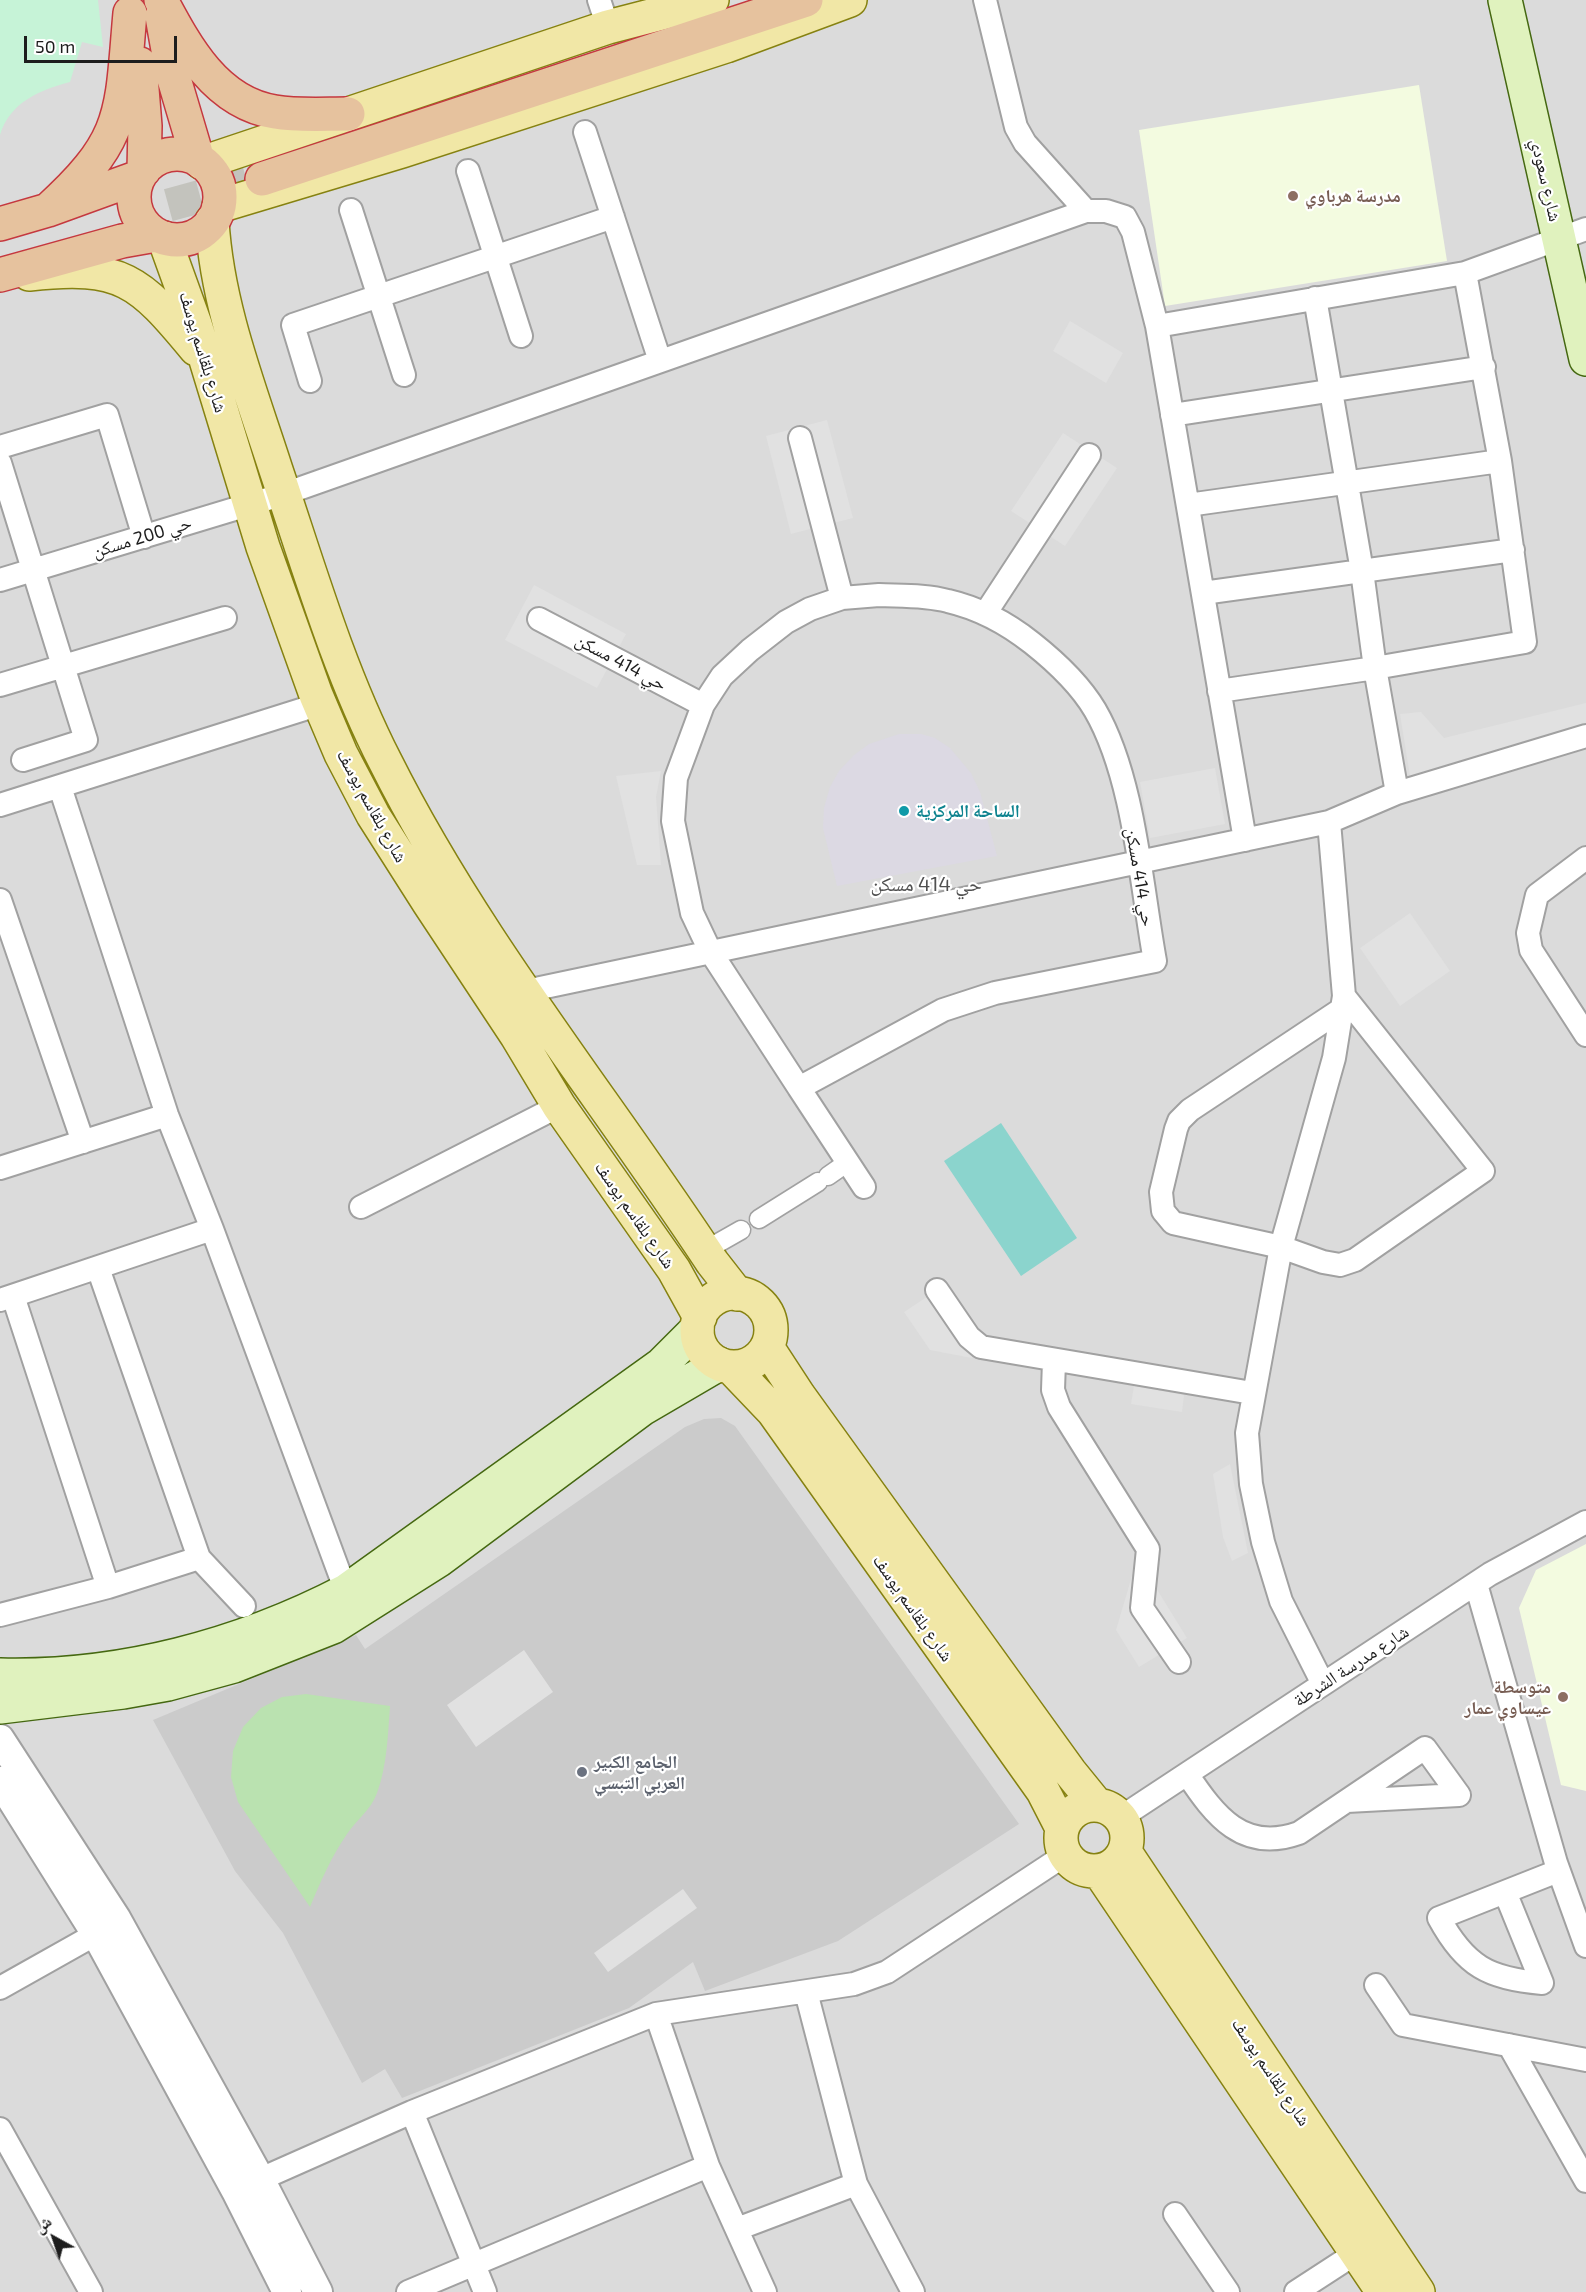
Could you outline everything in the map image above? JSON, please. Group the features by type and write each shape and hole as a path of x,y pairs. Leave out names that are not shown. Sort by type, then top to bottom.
{"highway":[{"path":"161,0 198,62 232,95 246,103 275,112 303,115 348,114"},
{"path":"0,276 122,241 160,236 182,240 195,236 216,213 220,192 216,179 200,162 172,72 161,0"},
{"path":"752,0 261,173 806,0"},
{"path":"130,6 143,89 142,173"},
{"path":"48,210 84,176 114,131 123,101 130,6"},
{"path":"160,236 138,216 135,189 142,173 153,162 175,154 200,162"},
{"path":"0,224 48,210 142,173"},
{"path":"0,243 120,212 0,255"}],"main road":[{"path":"200,162 348,114 604,13 712,0"},
{"path":"216,213 726,46 850,0"},
{"name":"شارع سعودي","path":"1505,0 1573,233 1586,359"},
{"name":"شارع بلقاسم يوسف","path":"216,213 214,255 231,331 348,682 385,762 450,878 704,1251 737,1294"},
{"name":"شارع بلقاسم يوسف","path":"160,236 207,363 263,547 320,704 341,754 373,815 517,1036 559,1106 674,1270 699,1323"},
{"path":"0,276 69,271 113,277 134,285 152,298 207,363"},
{"path":"0,1675 44,1675 105,1669 199,1650 257,1632 346,1591 661,1365 699,1323 715,1299 737,1294 749,1296 760,1303 767,1314 771,1326 767,1347 752,1362 725,1366 642,1409 439,1560 333,1627 289,1647 234,1666 168,1684 0,1707"},
{"path":"699,1323 703,1350 725,1366"},
{"name":"شارع بلقاسم يوسف","path":"767,1347 806,1406 1070,1772 1108,1811"},
{"name":"شارع بلقاسم يوسف","path":"725,1366 773,1411 1043,1791 1064,1841"},
{"path":"1076,1810 1108,1811 1127,1831 1125,1852 1110,1868 1099,1871 1077,1868 1064,1841 1076,1810"},
{"name":"شارع بلقاسم يوسف","path":"1125,1852 1418,2292"},
{"name":"شارع بلقاسم يوسف","path":"1099,1871 1383,2292"}],"street":[{"path":"985,0 1016,127 1025,143 1086,211 1106,211 1125,217 1133,232 1157,326 1245,840"},
{"path":"585,132 660,361"},
{"path":"468,171 521,336"},
{"path":"351,210 404,375"},
{"name":"حي 200 مسكن","path":"0,580 284,494 1086,211"},
{"path":"310,381 293,325 613,217"},
{"path":"1157,326 1465,273 1573,233"},
{"path":"1220,691 1375,668 1525,642 1500,461 1465,273"},
{"path":"1315,298 1397,793"},
{"path":"1172,415 1484,367"},
{"path":"0,447 107,415 144,537"},
{"path":"800,438 842,598"},
{"path":"986,614 1089,455"},
{"path":"1188,505 1500,461"},
{"path":"0,463 86,740 23,760"},
{"path":"1203,593 1513,550"},
{"name":"حي 414 مسكن","path":"799,1088 944,1010 995,993 1155,961 1123,785 1109,741 1094,709 1076,683 1049,656 1016,630 986,614 947,600 879,596 842,598 810,609 786,622 750,650 722,676 703,705 676,778 673,821 692,913 710,951 799,1088 864,1187"},
{"path":"0,685 225,618"},
{"name":"حي 414 مسكن","path":"539,619 703,705"},
{"path":"0,805 320,704"},
{"path":"526,991 1329,822 1397,793 1586,736"},
{"path":"60,787 166,1115 212,1229 346,1591"},
{"path":"1323,1684 1281,1601 1263,1542 1251,1484 1247,1433 1252,1393 1281,1247 1334,1058 1343,1003 1329,822"},
{"path":"1586,858 1537,895 1528,933 1531,950 1586,1035"},
{"path":"0,900 7,943 84,1142"},
{"path":"1343,1003 1483,1171 1354,1260 1340,1265 1323,1262 1281,1247 1173,1223 1163,1211 1161,1192 1179,1121 1190,1110 1343,1003"},
{"path":"361,1207 559,1106"},
{"path":"0,1168 166,1115"},
{"path":"759,1219 848,1162"},
{"path":"108,1587 7,1298 212,1229"},
{"path":"704,1251 741,1230"},
{"path":"98,1268 199,1558 244,1606"},
{"path":"937,1290 969,1337 981,1347 1252,1393"},
{"path":"1054,1361 1053,1389 1059,1407 1148,1549 1142,1608 1179,1662"},
{"name":"شارع مدرسة الشرطة","path":"1108,1811 1187,1774 1476,1584 1511,1562 1586,1522"},
{"path":"0,1615 108,1587 199,1558"},
{"path":"1476,1584 1558,1871 1586,1946"},
{"path":"0,1738 116,1918 248,2185 287,2292"},
{"path":"1187,1774 1212,1812 1227,1824 1264,1839 1281,1839 1299,1833 1347,1801"},
{"path":"1,1786 96,1934 248,2185 318,2292"},
{"path":"248,2185 412,2112 656,2014 854,1984 887,1972 1064,1841"},
{"path":"1505,1892 1542,1983 1498,1977 1480,1969 1462,1953 1439,1918 1558,1871"},
{"path":"0,1988 96,1934"},
{"path":"1376,1985 1403,2025 1586,2060"},
{"path":"806,1992 856,2184 912,2292"},
{"path":"656,2014 708,2166 765,2292"},
{"path":"1509,2045 1586,2181"},
{"path":"412,2112 485,2292"},
{"path":"0,2129 91,2292"},
{"path":"408,2292 708,2166"},
{"path":"737,2229 856,2184"},
{"path":"1174,2214 1228,2292"},
{"path":"1296,2292 1356,2253"}],"shaded area":[{"path":"0,0 1586,0 1586,2292 0,2292"},
{"path":"0,0 98,0 103,47 82,42 70,82 28,99 11,114 0,135"},
{"name":"مدرسة هرباوي","path":"1419,85 1447,261 1165,306 1139,130"},
{"path":"1070,321 1123,353 1106,383 1053,351"},
{"path":"827,420 853,518 791,534 766,436"},
{"path":"1063,433 1117,468 1065,546 1011,511"},
{"path":"534,585 626,634 597,688 505,640"},
{"path":"1586,703 1586,727 1411,782 1400,714 1421,712 1444,738"},
{"name":"الساحة المركزية","path":"899,734 921,734 935,738 950,748 971,773 980,792 997,856 837,886 823,828 824,808 830,787 839,771 854,755 869,744"},
{"path":"1215,768 1225,824 1150,838 1140,782"},
{"path":"661,771 656,797 661,865 637,865 616,776"},
{"path":"1410,913 1450,971 1400,1006 1360,948"},
{"path":"1001,1123 1077,1238 1021,1276 944,1161"},
{"path":"948,1283 983,1336 972,1358 930,1350 904,1312"},
{"path":"1134,1386 1184,1395 1182,1412 1131,1404"},
{"name":"الجامع الكبير العربي التبسي","path":"721,1418 735,1426 1019,1824 838,1941 705,1991 693,1962 629,2008 402,2098 385,2069 362,2083 283,1933 235,1871 153,1720 356,1635 365,1649 685,1427 704,1419"},
{"path":"1230,1464 1248,1553 1232,1561 1223,1537 1213,1474"},
{"name":"متوسطة عيساوي عمار","path":"1586,1544 1586,1791 1561,1785 1519,1608 1536,1570"},
{"path":"1132,1576 1153,1583 1187,1638 1139,1667 1116,1630"},
{"path":"524,1650 553,1692 476,1747 447,1705"},
{"path":"683,1889 697,1908 608,1972 594,1953"}],"green space":[{"path":"306,1694 390,1706 385,1761 377,1793 336,1851 310,1907 238,1802 231,1777 233,1751 243,1727 261,1708 282,1697"}],"tunnel":[{"path":"121,218 250,183"}],"place":[{"name":"مدرسة هرباوي","path":"1293,196"},
{"name":"الساحة المركزية","path":"904,811"},
{"name":"متوسطة عيساوي عمار","path":"1563,1697"},
{"name":"الجامع الكبير العربي التبسي","path":"582,1772"}],"district":[{"name":"حي 414 مسكن","path":"926,884"}]}
